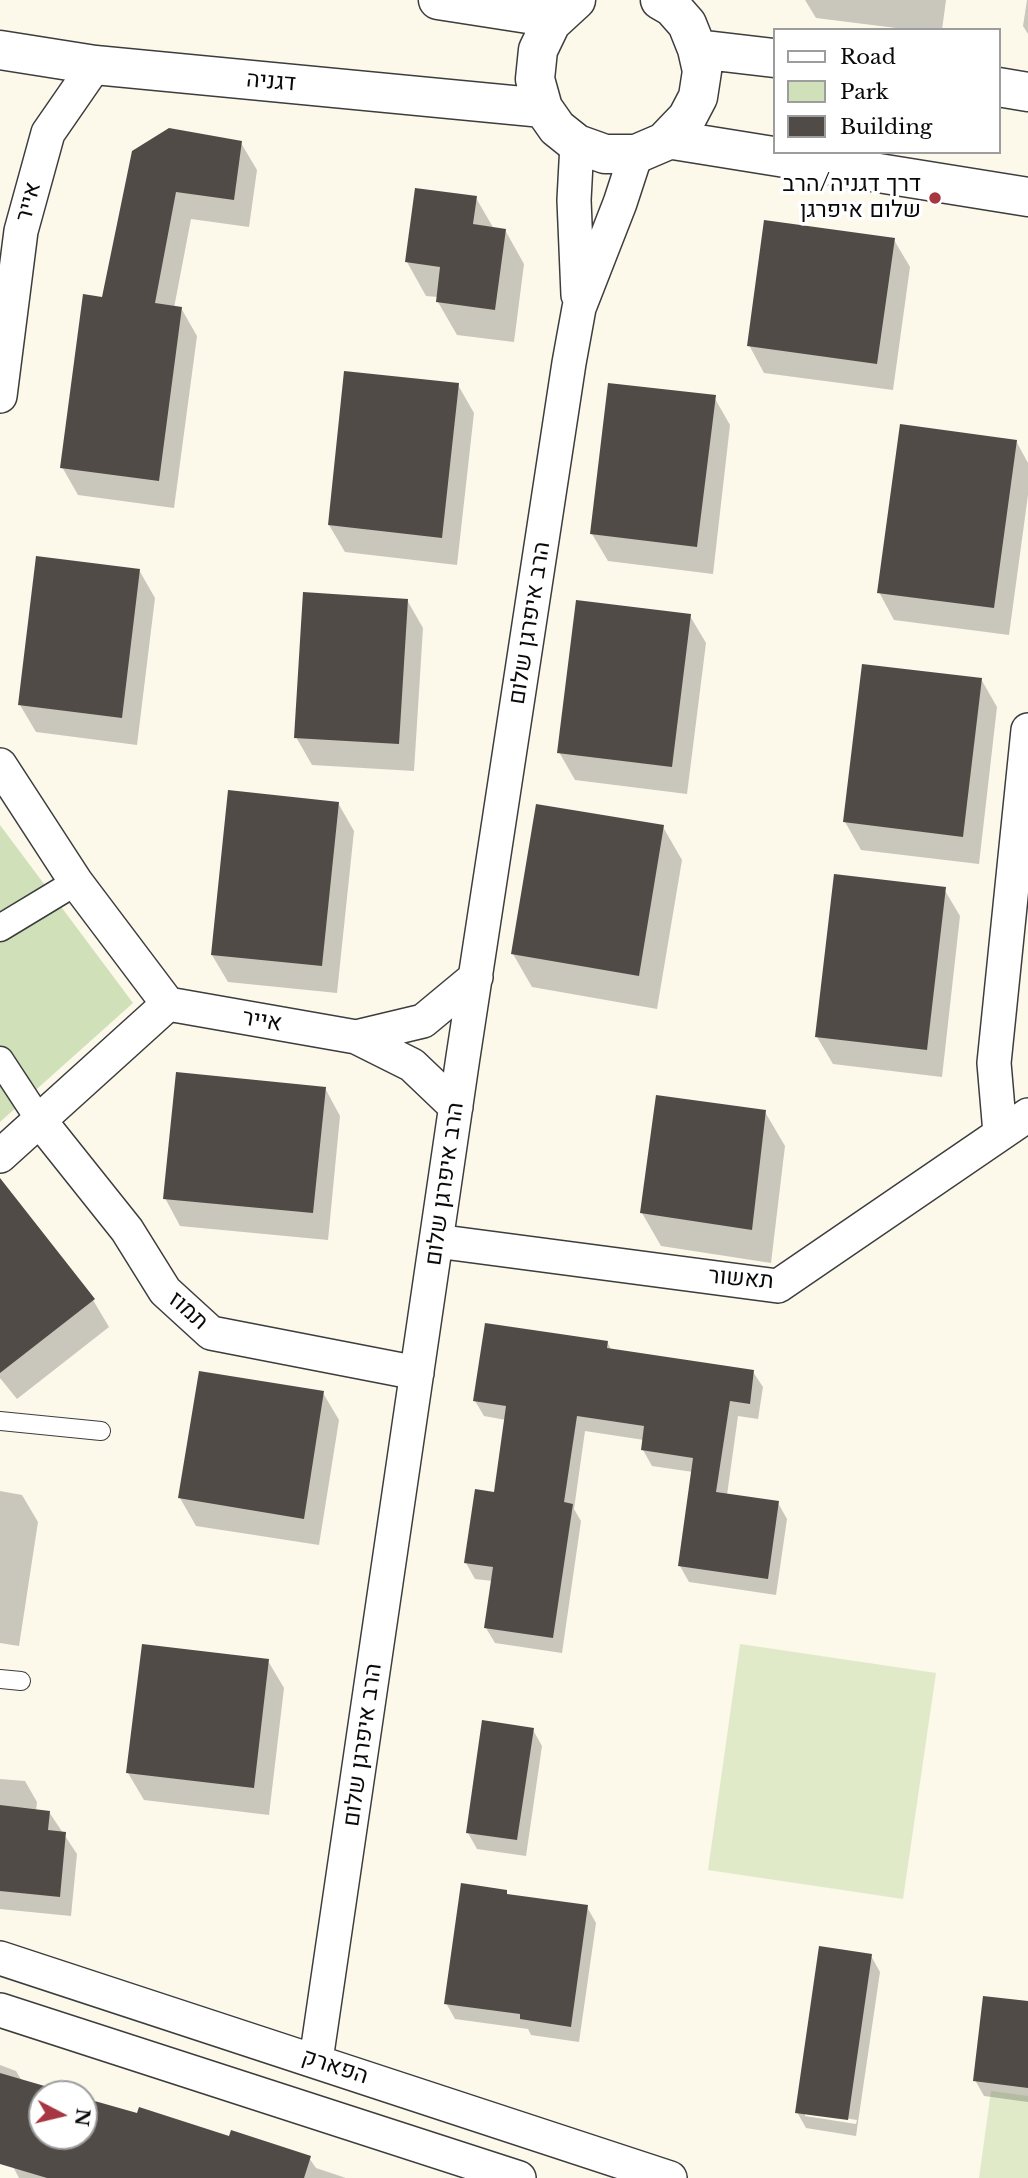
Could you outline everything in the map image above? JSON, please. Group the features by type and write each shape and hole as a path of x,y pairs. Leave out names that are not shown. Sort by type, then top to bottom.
{"street":[{"path":"438,0 569,5"},
{"path":"651,146 687,118 698,97 702,71 687,24 667,2"},
{"path":"569,5 538,50 535,79 543,108 557,128 577,144 605,154 651,146 1028,197"},
{"path":"697,49 772,58"},
{"name":"דגניה","path":"0,50 95,65 543,108"},
{"name":"אייר","path":"0,396 11,243 48,133 95,65"},
{"path":"1000,87 1028,92"},
{"name":"הרב איפרגן שלום","path":"316,2060 456,1107 579,308 574,200 577,144"},
{"name":"הרב איפרגן שלום","path":"579,308 620,203 651,146"},
{"path":"1000,1133 994,1063 1028,730"},
{"path":"0,765 76,881 168,1004 0,1156"},
{"path":"0,928 76,881"},
{"name":"אייר","path":"356,1037 423,1021 476,977"},
{"name":"אייר","path":"168,1004 356,1037 412,1065 456,1107"},
{"path":"0,1060 40,1121"},
{"name":"תאשור","path":"436,1241 778,1286 1028,1115"},
{"name":"תמוז","path":"40,1121 127,1230 165,1292 211,1333 417,1373"},
{"name":"הפארק","path":"0,1958 670,2178"},
{"name":"הפארק","path":"0,2010 476,2171 519,2178"}],"lane":[{"path":"0,1421 101,1431"},
{"path":"0,1679 22,1681"}],"green space":[{"path":"0,825 133,1003 0,1122"},
{"path":"740,1644 936,1673 903,1899 708,1870"},
{"path":"991,2091 1028,2096 1028,2178 979,2178"}],"building":[{"path":"169,128 242,141 234,200 176,192 155,303 182,307 159,481 60,468 83,294 102,297 132,151"},
{"path":"415,188 477,196 473,224 506,229 495,310 436,302 440,267 405,262"},
{"path":"764,220 895,238 877,364 747,346"},
{"path":"344,371 459,383 442,538 328,525"},
{"path":"608,383 716,395 697,547 590,534"},
{"path":"900,424 1017,440 994,608 877,593"},
{"path":"36,556 140,569 122,718 18,705"},
{"path":"303,592 408,599 399,744 294,738"},
{"path":"576,600 691,614 672,767 557,753"},
{"path":"862,664 982,678 963,837 843,822"},
{"path":"228,790 339,802 322,966 211,955"},
{"path":"536,804 664,825 639,976 511,954"},
{"path":"834,874 946,887 927,1050 815,1037"},
{"path":"176,1072 326,1087 313,1213 163,1199"},
{"path":"656,1095 766,1110 752,1230 640,1213"},
{"path":"0,1178 95,1299 0,1373"},
{"path":"485,1323 608,1341 607,1348 754,1370 750,1404 730,1401 716,1492 779,1501 768,1579 678,1566 693,1458 641,1450 644,1426 577,1416 564,1502 573,1504 553,1638 484,1628 493,1567 464,1563 475,1489 494,1492 506,1406 473,1401"},
{"path":"199,1371 324,1391 304,1519 178,1498"},
{"path":"142,1644 269,1659 254,1788 126,1773"},
{"path":"482,1720 534,1728 517,1840 466,1833"},
{"path":"0,1805 50,1811 48,1830 66,1832 60,1897 0,1891"},
{"path":"461,1883 507,1890 507,1894 588,1905 571,2027 520,2019 520,2014 444,2004"},
{"path":"819,1946 872,1954 848,2120 795,2113"},
{"path":"983,1996 1028,2001 1028,2088 973,2081"},
{"path":"0,2073 28,2081 28,2150 98,2150 98,2102 137,2113 139,2107 229,2136 231,2130 311,2156 304,2178 47,2178 0,2164"}],"place":[{"name":"דרך דגניה/הרב שלום איפרגן","path":"935,198"}]}
